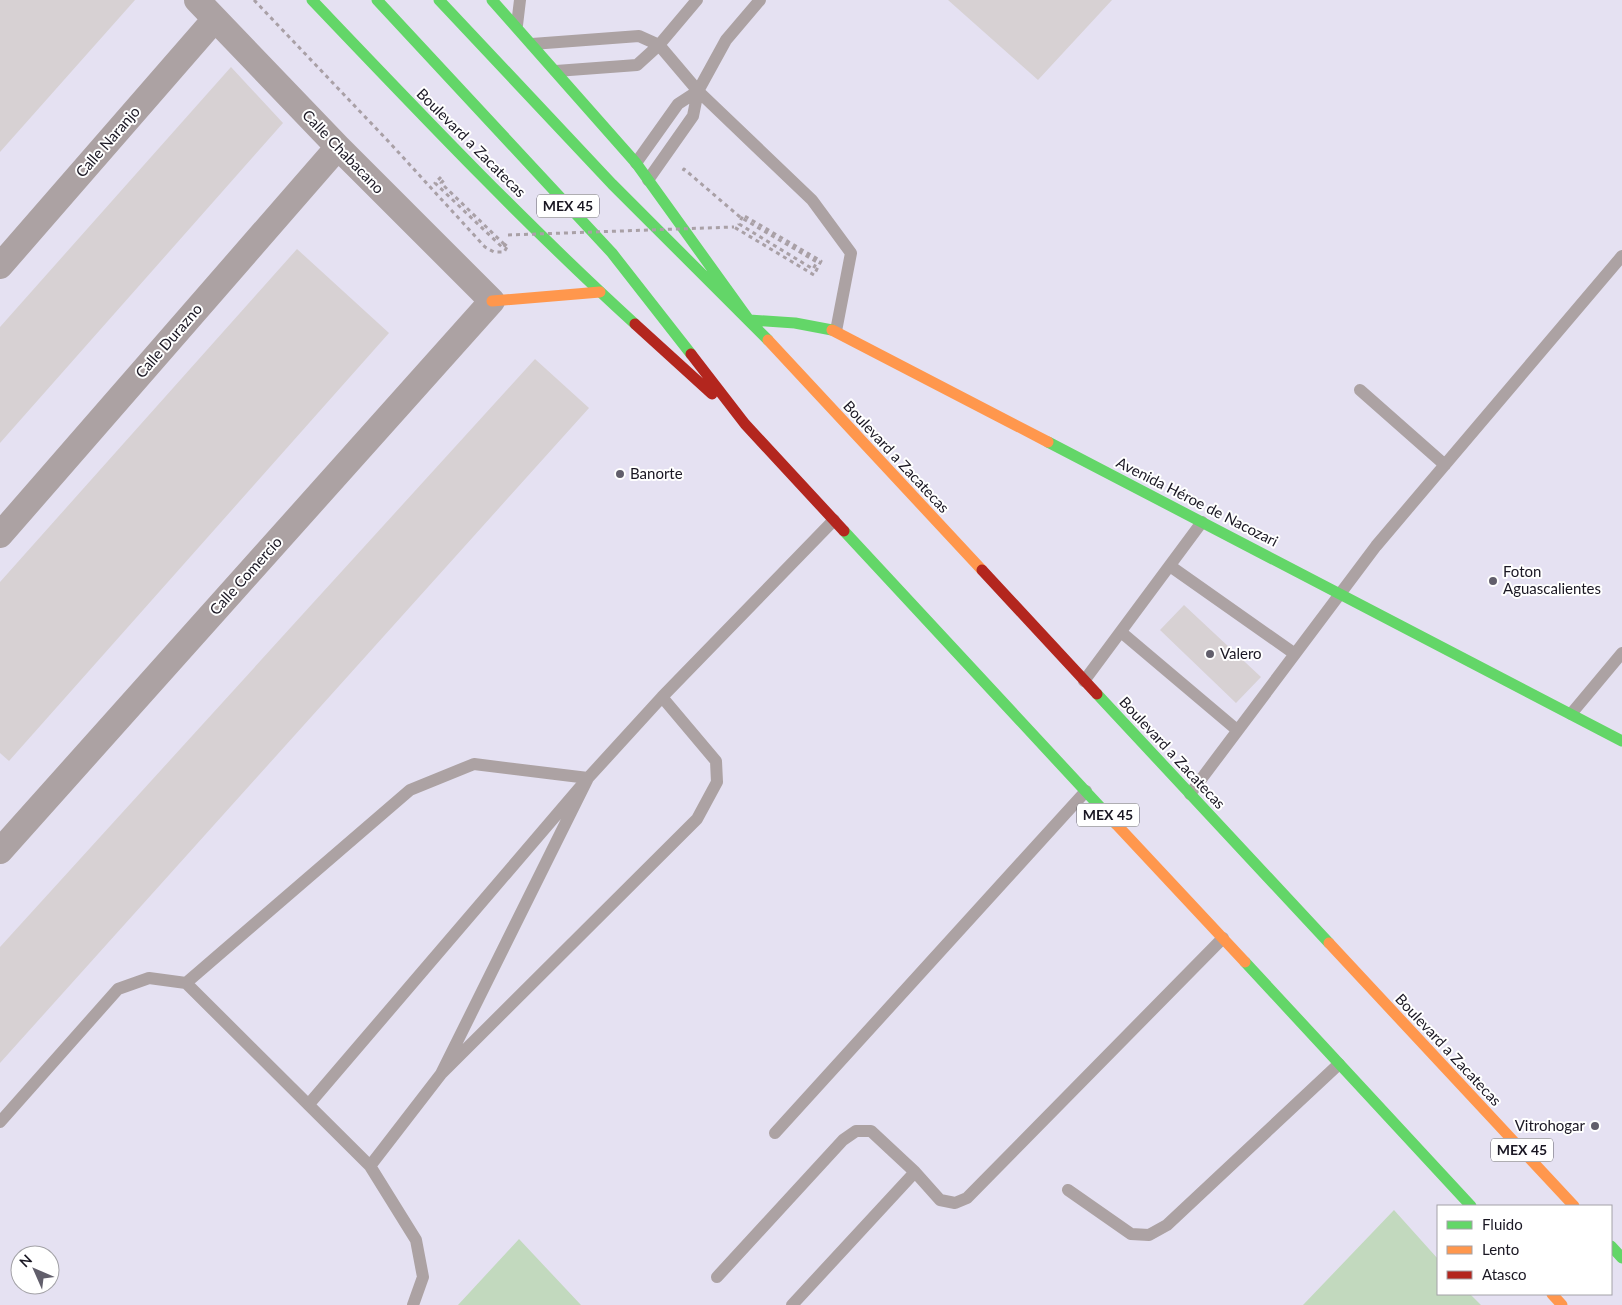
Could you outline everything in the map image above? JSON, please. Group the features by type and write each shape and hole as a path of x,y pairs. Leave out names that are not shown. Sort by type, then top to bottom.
{"main road":[{"name":"Boulevard a Zacatecas","path":"312,0 437,131 600,292 745,424 1470,1205"},
{"name":"Boulevard a Zacatecas","path":"377,0 612,253 745,424"},
{"name":"Boulevard a Zacatecas","path":"439,0 612,184 749,320 1573,1205"},
{"name":"Boulevard a Zacatecas","path":"492,0 636,163 749,320"},
{"path":"492,301 600,292"},
{"name":"Avenida Héroe de Nacozari","path":"749,320 795,323 836,332 1622,741"},
{"path":"1612,1247 1622,1258"},
{"path":"1553,1295 1562,1305"}],"street":[{"name":"Calle Chabacano","path":"197,0 338,147 492,301"},
{"name":"Calle Naranjo","path":"0,266 215,19"},
{"name":"Calle Durazno","path":"0,535 338,147"},
{"name":"Calle Comercio","path":"3,841 492,301"}],"lane":[{"path":"517,28 520,0"},
{"path":"555,71 638,65 659,45 697,0"},
{"path":"648,180 693,116 698,91 726,40 760,0"},
{"path":"530,44 639,36 659,45 698,91 812,200 851,253 836,332"},
{"path":"636,163 678,104 698,91"},
{"path":"1190,794 1376,546 1622,256"},
{"path":"1360,390 1445,465"},
{"path":"309,1104 588,778 662,697 834,520"},
{"path":"1084,681 1202,522"},
{"path":"1170,566 1295,654"},
{"path":"1120,632 1237,730"},
{"path":"1571,714 1622,653"},
{"path":"370,1166 441,1074 697,819 717,782 716,761 662,697"},
{"path":"186,983 410,790 474,764 588,778"},
{"path":"441,1074 588,778"},
{"path":"776,1133 1086,792"},
{"path":"717,1278 843,1140 856,1131 871,1131 915,1172 940,1200 955,1203 967,1198 1223,938"},
{"path":"0,1122 118,989 149,978 186,983 370,1166 416,1240 423,1276 413,1305"},
{"path":"1068,1190 1132,1234 1149,1235 1167,1225 1339,1064"},
{"path":"792,1305 915,1172"}],"path":[{"path":"254,0 390,142 485,247 494,252 504,252 507,247"},
{"path":"508,234 734,227 814,275 821,261 743,216 739,224 813,269 817,262 749,222 740,217 684,169 663,200"}],"green space":[{"path":"1394,1210 1437,1258 1437,1295 1471,1295 1481,1305 1303,1305"},
{"path":"519,1239 581,1305 458,1305"}],"building":[{"path":"0,0 135,0 0,152"},
{"path":"948,0 1112,0 1038,80"},
{"path":"231,67 283,123 0,443 0,327"},
{"path":"297,249 389,333 9,761 0,753 0,582"},
{"path":"535,359 589,408 0,1063 0,947"},
{"name":"Valero","path":"1184,605 1261,677 1236,703 1160,630"}],"traffic: fast":[{"path":"312,0 511,205 635,324"},
{"path":"377,0 612,253 691,354"},
{"path":"439,0 612,184 768,340"},
{"path":"492,0 636,163 749,320 795,323 832,330"},
{"path":"1048,442 1622,741"},
{"path":"844,531 1116,824"},
{"path":"1097,694 1329,943"},
{"path":"1245,962 1470,1205"},
{"path":"1612,1247 1622,1258"}],"traffic: slow":[{"path":"492,301 600,292"},
{"path":"832,330 1048,442"},
{"path":"768,340 982,570"},
{"path":"1116,824 1245,962"},
{"path":"1329,943 1573,1205"},
{"path":"1553,1295 1562,1305"}],"traffic: jam":[{"path":"635,324 712,394"},
{"path":"691,354 745,424 844,531"},
{"path":"982,570 1097,694"}],"place":[{"name":"Banorte","path":"620,474"},
{"name":"Foton Aguascalientes","path":"1493,581"},
{"name":"Valero","path":"1210,654"},
{"name":"Vitrohogar","path":"1595,1126"}]}
